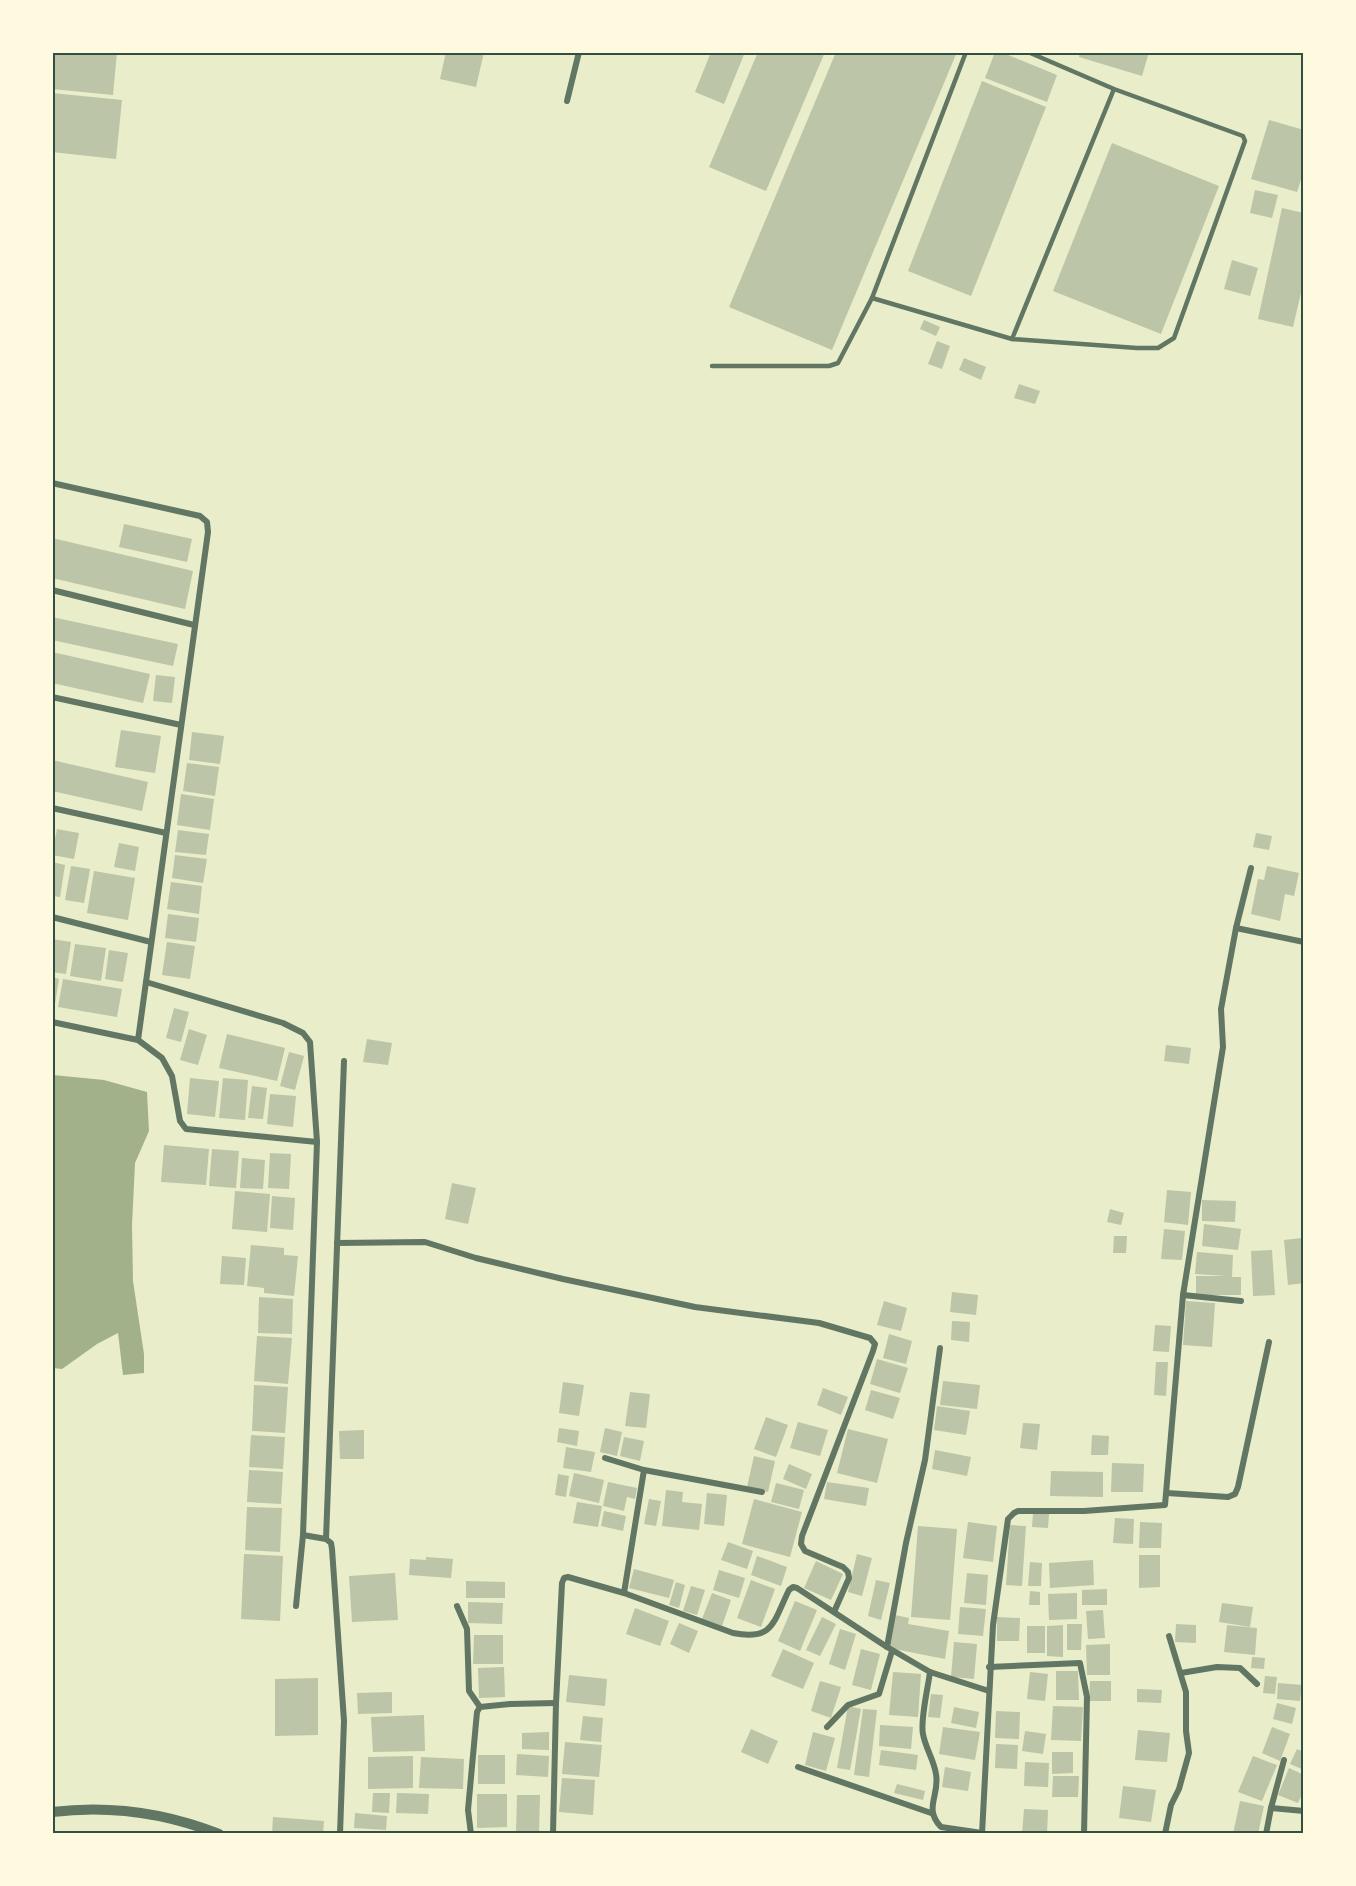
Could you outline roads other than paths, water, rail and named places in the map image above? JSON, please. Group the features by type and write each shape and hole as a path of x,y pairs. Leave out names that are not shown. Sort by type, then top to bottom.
{"street":[{"path":"567,101 579,52"},
{"path":"52,483 200,516 207,522 208,532 138,1040"},
{"path":"52,590 194,625"},
{"path":"52,697 181,725"},
{"path":"52,808 166,833"},
{"path":"930,1672 923,1729 936,1774 937,1785 931,1813 941,1827 982,1833 989,1667 1007,1524 1011,1516 1018,1511 1084,1511 1165,1505 1183,1295 1223,1047 1221,1009 1236,928 1251,868"},
{"path":"52,917 151,942"},
{"path":"1236,928 1304,942"},
{"path":"146,982 283,1023 303,1033 310,1042 317,1142 303,1535 296,1606"},
{"path":"52,1022 138,1040 162,1058 172,1076 180,1121 186,1129 317,1142"},
{"path":"326,1539 344,1061"},
{"path":"338,1243 425,1242 476,1258 563,1279 695,1306 819,1323 870,1338 875,1344 873,1351 802,1536 801,1544 805,1551 843,1567 848,1572 849,1578 834,1612"},
{"path":"1183,1295 1241,1301"},
{"path":"1167,1492 1228,1497 1235,1494 1269,1342"},
{"path":"827,1727 848,1705 879,1694 890,1649 906,1543 925,1460 940,1348"},
{"path":"605,1458 644,1470 762,1492"},
{"path":"624,1593 644,1470"},
{"path":"303,1535 326,1539 331,1543 332,1549 344,1721 340,1833"},
{"path":"553,1833 561,1583 564,1578 568,1577 624,1593 733,1633 750,1637 762,1634 771,1628 789,1590 793,1587 797,1588 890,1649 930,1672 989,1691"},
{"path":"458,1606 467,1629 469,1691 480,1707"},
{"path":"1165,1833 1171,1805 1179,1789 1189,1753 1186,1731 1186,1692 1169,1636"},
{"path":"989,1667 1080,1663 1087,1697 1084,1833"},
{"path":"1181,1673 1217,1667 1240,1668 1257,1684"},
{"path":"480,1707 556,1703"},
{"path":"471,1833 468,1810 477,1712 480,1707"},
{"path":"1266,1833 1270,1808 1284,1760"},
{"path":"798,1767 931,1813"},
{"path":"1270,1808 1304,1811"},
{"path":"52,1812 80,1809 153,1813 219,1833"}],"lane":[{"path":"712,366 829,366 838,363 872,298 966,52"},
{"path":"872,298 1012,339 1158,348 1174,338 1245,141 1243,136 1114,89 1028,52"},
{"path":"1012,339 1114,89"}]}
